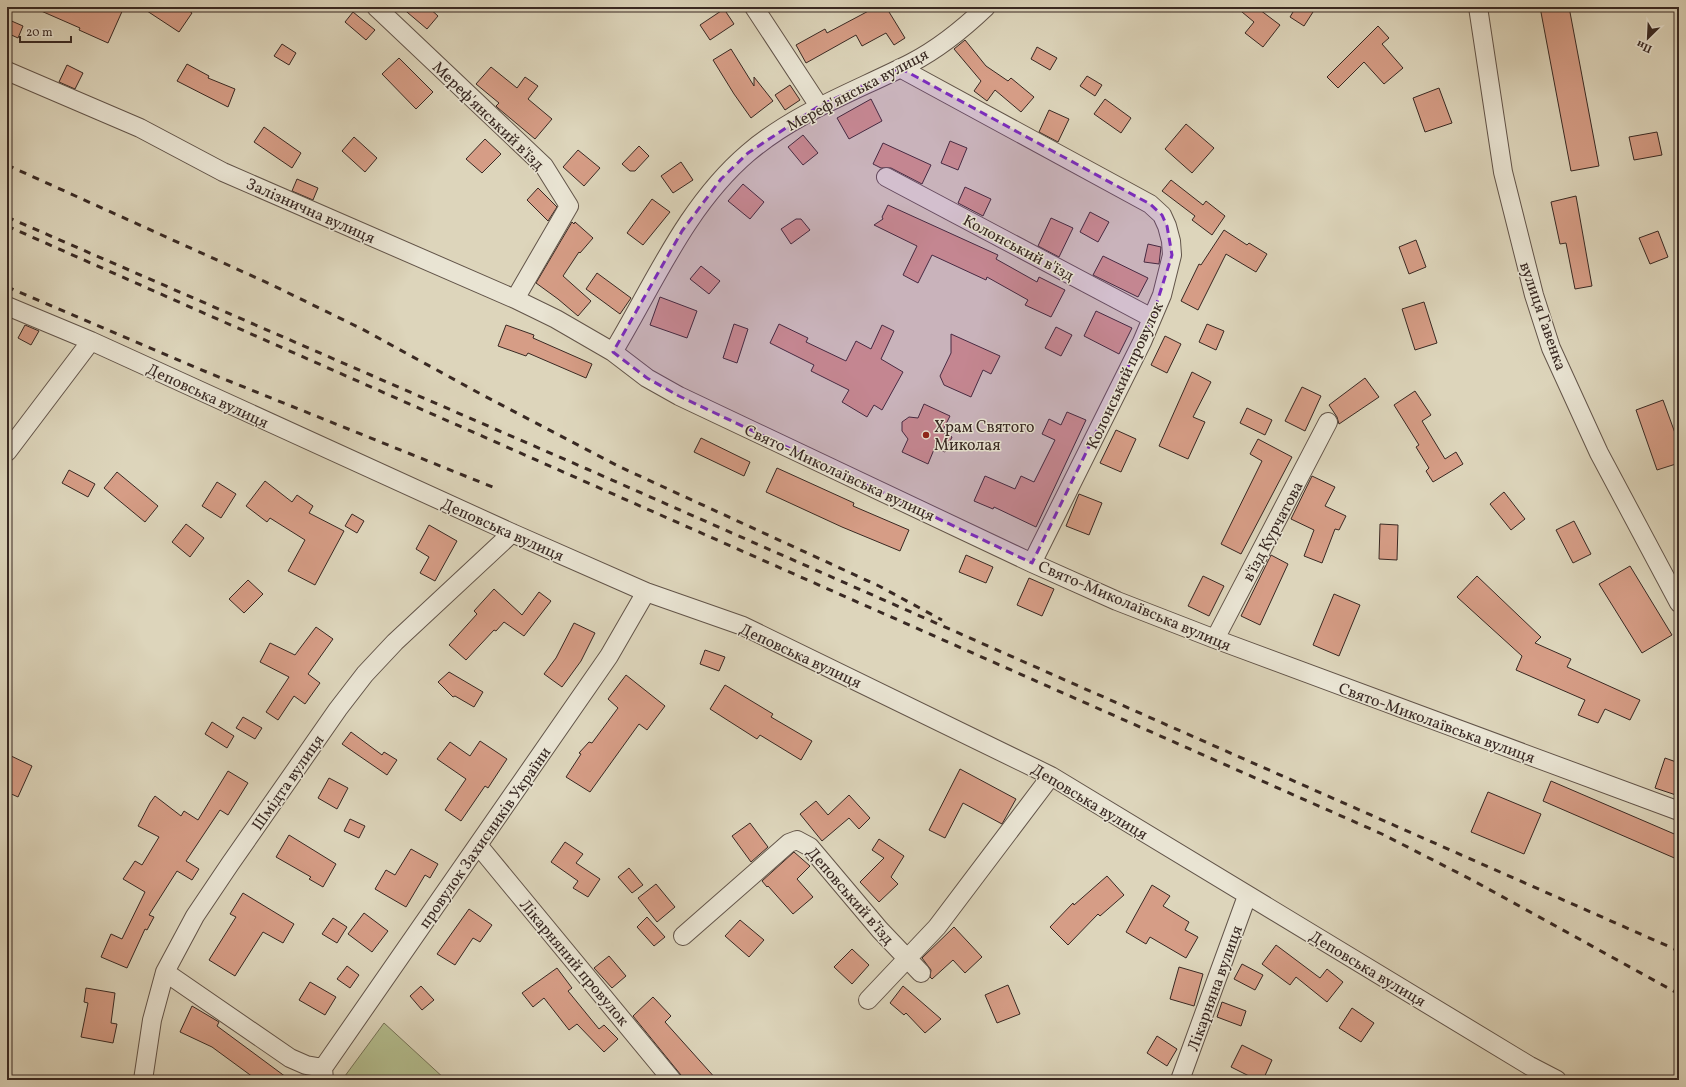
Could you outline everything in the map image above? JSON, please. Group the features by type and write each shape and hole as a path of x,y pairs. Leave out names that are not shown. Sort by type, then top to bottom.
{"street":[{"name":"Мереф'янський в'їзд","path":"376,7 544,166 569,206 515,299"},
{"path":"754,7 818,106"},
{"name":"Мереф'янська вулиця","path":"613,352 682,231 717,185 748,153 818,106 900,68 940,44 967,25 986,7"},
{"name":"вулиця Гавенка","path":"1478,7 1503,172 1534,295 1551,348 1600,453 1679,603"},
{"name":"Колонський провулок","path":"900,68 1150,204 1162,215 1167,226 1172,255 1162,295 1139,349 1032,563"},
{"name":"Залізнична вулиця","path":"7,71 140,128 223,172 515,299 556,319 613,352"},
{"name":"Колонський в'їзд","path":"886,177 1152,318"},
{"name":"Деповська вулиця","path":"7,306 91,341 512,533 646,592 743,626 1051,776 1247,896 1530,1066 1557,1080"},
{"path":"7,452 91,341"},
{"name":"Свято-Миколаївська вулиця","path":"613,352 646,378 679,396 1032,563 1117,601 1215,639 1679,811"},
{"name":"в'їзд Курчатова","path":"1215,639 1328,422"},
{"name":"Шмідта вулиця","path":"143,1080 152,1020 165,972 196,916 230,864 338,708 364,674 394,642 512,533"},
{"name":"провулок Захисників України","path":"323,1074 478,845 609,656 646,592"},
{"name":"Деповський в’їзд","path":"868,1000 937,926 1051,776"},
{"name":"Деповський в’їзд","path":"683,936 789,843 797,840 810,847 880,930 921,973"},
{"name":"Лікарняний провулок","path":"478,845 672,1080"},
{"name":"Лікарняна вулиця","path":"1180,1080 1247,896"},
{"path":"165,972 290,1058 323,1074"}],"highlighted area":[{"path":"900,68 1150,204 1162,215 1167,226 1172,255 1152,318 1032,563 679,396 647,378 613,352 682,231 721,179 748,153 819,106"}],"green space":[{"path":"384,1023 446,1080 342,1080"}],"building":[{"path":"32,7 124,7 108,43 79,30 80,28"},
{"path":"141,7 184,7 192,13 179,32"},
{"path":"401,7 428,7 438,16 427,29"},
{"path":"876,7 886,7 905,38 894,45 886,33 862,46 856,35 806,63 796,45 825,29 827,33"},
{"path":"1236,7 1256,7 1280,25 1263,47 1245,33 1254,22"},
{"path":"1296,7 1305,7 1313,12 1304,26 1290,17"},
{"path":"1540,7 1569,7 1599,166 1571,171"},
{"path":"724,9 734,24 710,40 700,25"},
{"path":"353,12 375,30 366,40 345,22"},
{"path":"7,19 23,26 18,38 7,33"},
{"path":"1378,26 1389,38 1382,44 1403,68 1384,84 1364,62 1338,88 1327,77"},
{"path":"965,40 986,66 1008,81 1011,78 1034,97 1021,112 995,90 987,101 974,91 981,81 954,49"},
{"path":"282,44 296,53 289,65 274,56"},
{"path":"1037,47 1057,58 1050,70 1031,59"},
{"path":"731,49 754,86 754,77 773,101 751,118 713,60"},
{"path":"399,58 433,92 416,109 382,74"},
{"path":"187,64 209,76 208,78 235,89 228,107 177,81"},
{"path":"67,65 83,73 75,89 59,82"},
{"path":"491,67 517,88 525,77 538,86 528,99 552,119 535,139 498,108 496,106 499,103 476,84"},
{"path":"1087,76 1102,85 1095,96 1080,86"},
{"path":"790,85 800,100 785,110 775,95"},
{"path":"1439,88 1452,123 1425,132 1413,98"},
{"path":"871,99 882,121 849,139 837,118"},
{"path":"1105,99 1131,118 1121,133 1094,114"},
{"path":"1049,110 1069,119 1058,142 1039,132"},
{"path":"1186,124 1214,148 1192,173 1165,149"},
{"path":"264,127 301,153 292,168 254,142"},
{"path":"1657,132 1662,155 1634,160 1629,137"},
{"path":"803,135 818,153 803,165 788,147"},
{"path":"354,137 377,158 365,172 342,151"},
{"path":"485,139 501,154 482,173 466,159"},
{"path":"950,141 967,148 958,170 941,163"},
{"path":"883,143 931,165 922,184 891,168 881,168 873,164"},
{"path":"639,146 649,156 635,171 630,171 622,164"},
{"path":"578,150 600,168 584,186 563,167"},
{"path":"681,162 693,180 673,193 661,176"},
{"path":"297,179 318,188 313,200 292,191"},
{"path":"1171,180 1203,205 1206,201 1225,216 1212,235 1192,220 1195,216 1162,191"},
{"path":"743,184 764,202 750,219 728,201"},
{"path":"965,187 991,199 983,216 958,203"},
{"path":"538,188 557,207 548,221 527,200"},
{"path":"1576,196 1592,286 1575,289 1566,243 1560,244 1551,202"},
{"path":"652,199 670,212 643,245 627,233"},
{"path":"888,205 998,255 996,259 1037,282 1039,277 1065,290 1051,317 1025,305 1028,300 987,277 986,280 932,255 918,283 903,275 917,246 874,225 883,219 882,217"},
{"path":"1090,212 1109,222 1098,242 1080,232"},
{"path":"1051,218 1073,228 1059,257 1038,246"},
{"path":"796,219 801,219 810,230 791,244 781,229"},
{"path":"572,222 574,224 575,222 593,238 580,253 579,252 563,276 591,301 578,316 536,283"},
{"path":"1224,230 1247,245 1249,243 1267,254 1256,272 1226,254 1198,310 1181,301 1199,264 1201,265"},
{"path":"1658,231 1668,257 1650,264 1639,238"},
{"path":"1416,240 1426,267 1409,274 1399,247"},
{"path":"1148,244 1161,247 1159,264 1144,262"},
{"path":"1103,256 1148,278 1138,297 1093,275"},
{"path":"701,266 720,281 709,294 690,279"},
{"path":"597,273 631,298 620,314 586,289"},
{"path":"660,297 697,311 687,338 650,325"},
{"path":"1424,302 1437,343 1415,350 1402,309"},
{"path":"1096,311 1132,328 1119,354 1084,336"},
{"path":"734,324 748,329 737,363 723,358"},
{"path":"779,324 808,338 806,342 846,361 856,341 871,349 882,325 894,331 881,359 903,372 882,410 874,405 867,417 842,402 849,390 811,371 814,365 770,343"},
{"path":"1207,324 1224,331 1216,350 1199,342"},
{"path":"25,325 39,331 31,345 18,338"},
{"path":"506,325 534,335 533,338 592,364 586,378 528,353 526,356 498,346"},
{"path":"1056,327 1072,335 1061,356 1045,348"},
{"path":"951,334 1000,356 991,374 983,370 971,397 944,385 940,376 951,353"},
{"path":"1165,336 1181,344 1167,373 1151,365"},
{"path":"1192,372 1211,382 1193,417 1205,422 1188,459 1159,446"},
{"path":"1365,378 1379,397 1339,424 1337,417 1329,405"},
{"path":"1302,387 1321,396 1305,431 1285,421"},
{"path":"1415,391 1431,415 1422,421 1445,459 1456,452 1463,464 1433,482 1426,471 1429,468 1416,447 1419,445 1394,405"},
{"path":"1663,400 1679,444 1679,463 1657,470 1636,410"},
{"name":"Храм Святого Миколая","path":"924,404 950,416 942,432 952,437 945,452 935,447 928,464 902,452 908,439 902,431 902,422 909,417 918,418"},
{"path":"1247,408 1272,420 1265,435 1240,423"},
{"path":"1067,412 1086,420 1036,527 994,507 993,509 974,501 985,476 1015,489 1021,476 1034,482 1055,440 1042,434 1049,419 1061,425"},
{"path":"1116,430 1136,439 1121,472 1100,463"},
{"path":"701,438 750,462 744,476 694,452"},
{"path":"1258,439 1292,457 1241,554 1221,544 1262,461 1250,454"},
{"path":"777,468 854,503 853,506 909,530 900,551 842,527 766,492"},
{"path":"69,470 95,484 88,497 62,483"},
{"path":"117,472 158,506 145,522 104,488"},
{"path":"1312,476 1335,487 1325,506 1346,516 1339,530 1335,529 1322,563 1304,556 1314,530 1291,519"},
{"path":"265,481 292,502 297,495 313,506 309,513 344,531 315,585 288,571 305,540 270,518 267,522 246,506"},
{"path":"217,482 236,494 221,518 202,506"},
{"path":"1504,492 1525,519 1511,530 1490,504"},
{"path":"1079,494 1102,503 1089,535 1066,526"},
{"path":"352,514 364,521 357,533 345,526"},
{"path":"1574,521 1591,554 1573,563 1556,530"},
{"path":"186,524 204,538 190,557 172,542"},
{"path":"1380,524 1398,525 1397,560 1379,559"},
{"path":"429,525 457,541 435,581 420,573 429,557 416,549"},
{"path":"966,555 993,567 986,583 959,572"},
{"path":"1271,555 1288,564 1260,625 1241,616"},
{"path":"1630,566 1672,635 1642,653 1599,584"},
{"path":"1203,576 1224,586 1209,616 1188,606"},
{"path":"1477,576 1541,637 1535,643 1571,659 1567,667 1640,700 1630,720 1605,709 1598,723 1578,715 1585,700 1516,670 1522,656 1457,597"},
{"path":"1029,578 1054,589 1042,616 1017,605"},
{"path":"248,580 263,594 244,613 229,599"},
{"path":"494,589 522,615 539,592 551,601 524,636 504,622 496,631 494,630 466,660 449,645 477,614 474,611"},
{"path":"1334,594 1360,605 1339,656 1313,645"},
{"path":"574,623 595,633 581,661 562,687 544,674 556,658"},
{"path":"316,627 333,639 308,674 320,683 305,704 294,696 278,720 266,712 289,677 260,662 270,643 295,655"},
{"path":"705,650 725,657 719,671 700,664"},
{"path":"449,672 483,692 474,707 455,696 453,697 438,682"},
{"path":"626,675 665,706 647,730 639,724 590,792 566,777 581,754 579,753 589,742 592,743 618,708 608,699"},
{"path":"725,685 773,714 771,717 812,741 801,760 760,735 757,739 710,709"},
{"path":"243,717 262,728 255,739 236,728"},
{"path":"212,722 234,736 227,748 205,734"},
{"path":"351,732 382,755 384,752 397,760 387,775 342,744"},
{"path":"480,741 507,759 488,788 485,786 461,821 445,810 466,779 437,759 450,742 470,756"},
{"path":"7,754 32,766 18,797 7,792"},
{"path":"1665,758 1679,763 1679,796 1655,788"},
{"path":"960,769 1016,799 1002,824 963,803 945,838 929,830"},
{"path":"228,771 248,783 228,815 220,810 186,861 199,869 192,880 177,871 149,915 154,917 147,930 145,929 127,968 101,957 111,934 122,939 145,892 123,879 135,861 142,865 159,837 138,826 150,803 155,796 181,816 184,811 198,820"},
{"path":"329,778 348,788 337,809 318,798"},
{"path":"1551,781 1679,836 1679,860 1543,801"},
{"path":"1488,792 1541,814 1524,854 1471,832"},
{"path":"849,795 870,818 859,829 849,818 822,841 800,814 816,801 828,815"},
{"path":"350,819 365,826 359,838 344,831"},
{"path":"750,823 768,847 751,862 732,836"},
{"path":"289,835 336,864 323,887 309,879 311,877 276,857"},
{"path":"879,839 904,856 891,877 898,884 879,902 860,882 884,858 872,850"},
{"path":"565,842 583,854 576,863 600,879 588,897 573,888 578,881 551,862"},
{"path":"411,849 438,864 430,878 425,875 406,907 375,889 386,870 395,875"},
{"path":"794,852 810,866 797,879 813,897 793,914 762,881"},
{"path":"629,868 643,885 632,893 618,877"},
{"path":"1107,876 1124,895 1100,916 1098,914 1068,945 1050,927 1073,903 1074,905"},
{"path":"656,884 675,907 657,922 638,898"},
{"path":"1152,885 1170,896 1163,906 1189,922 1185,930 1198,937 1186,958 1150,937 1146,944 1126,932"},
{"path":"243,893 294,924 283,943 263,932 235,976 209,960 236,917 230,914"},
{"path":"469,909 492,925 480,942 473,938 455,965 437,954"},
{"path":"364,913 388,931 372,952 348,934"},
{"path":"647,917 665,937 654,946 637,927"},
{"path":"333,918 347,927 337,943 322,934"},
{"path":"740,920 764,940 749,957 725,936"},
{"path":"954,927 982,957 965,973 953,960 932,979 930,977 931,970 922,958"},
{"path":"1276,945 1320,978 1327,969 1343,982 1327,1002 1296,977 1290,985 1262,964"},
{"path":"852,949 869,965 852,984 834,967"},
{"path":"609,956 626,976 612,988 594,968"},
{"path":"1242,964 1263,975 1255,990 1234,979"},
{"path":"347,966 359,975 350,988 337,979"},
{"path":"1179,967 1203,974 1194,1006 1170,999"},
{"path":"557,968 572,988 568,991 599,1029 604,1025 618,1039 604,1052 577,1024 569,1030 544,998 533,1007 522,993"},
{"path":"310,982 336,997 325,1015 299,1000"},
{"path":"1008,985 1020,1014 997,1023 985,995"},
{"path":"421,986 434,1000 422,1010 410,996"},
{"path":"903,986 941,1019 925,1033 906,1013 904,1015 890,1003"},
{"path":"86,988 115,993 111,1023 117,1024 113,1043 81,1037 88,1003 84,1002"},
{"path":"653,997 671,1016 665,1022 717,1080 685,1080 633,1016"},
{"path":"1222,1002 1246,1011 1241,1026 1217,1017"},
{"path":"192,1006 219,1022 217,1026 290,1080 257,1080 212,1047 180,1032"},
{"path":"1352,1008 1374,1023 1361,1042 1339,1028"},
{"path":"1157,1036 1177,1049 1167,1066 1147,1053"},
{"path":"1242,1045 1272,1060 1263,1080 1257,1080 1231,1067"}],"railway":[{"path":"7,165 270,284 362,329 477,392 620,467 879,586 942,620"},
{"path":"7,217 587,469 1679,951"},
{"path":"7,226 1382,834 1472,880 1679,994"},
{"path":"7,287 209,373 495,488"}],"place":[{"name":"Храм Святого Миколая","path":"926,435"}]}
